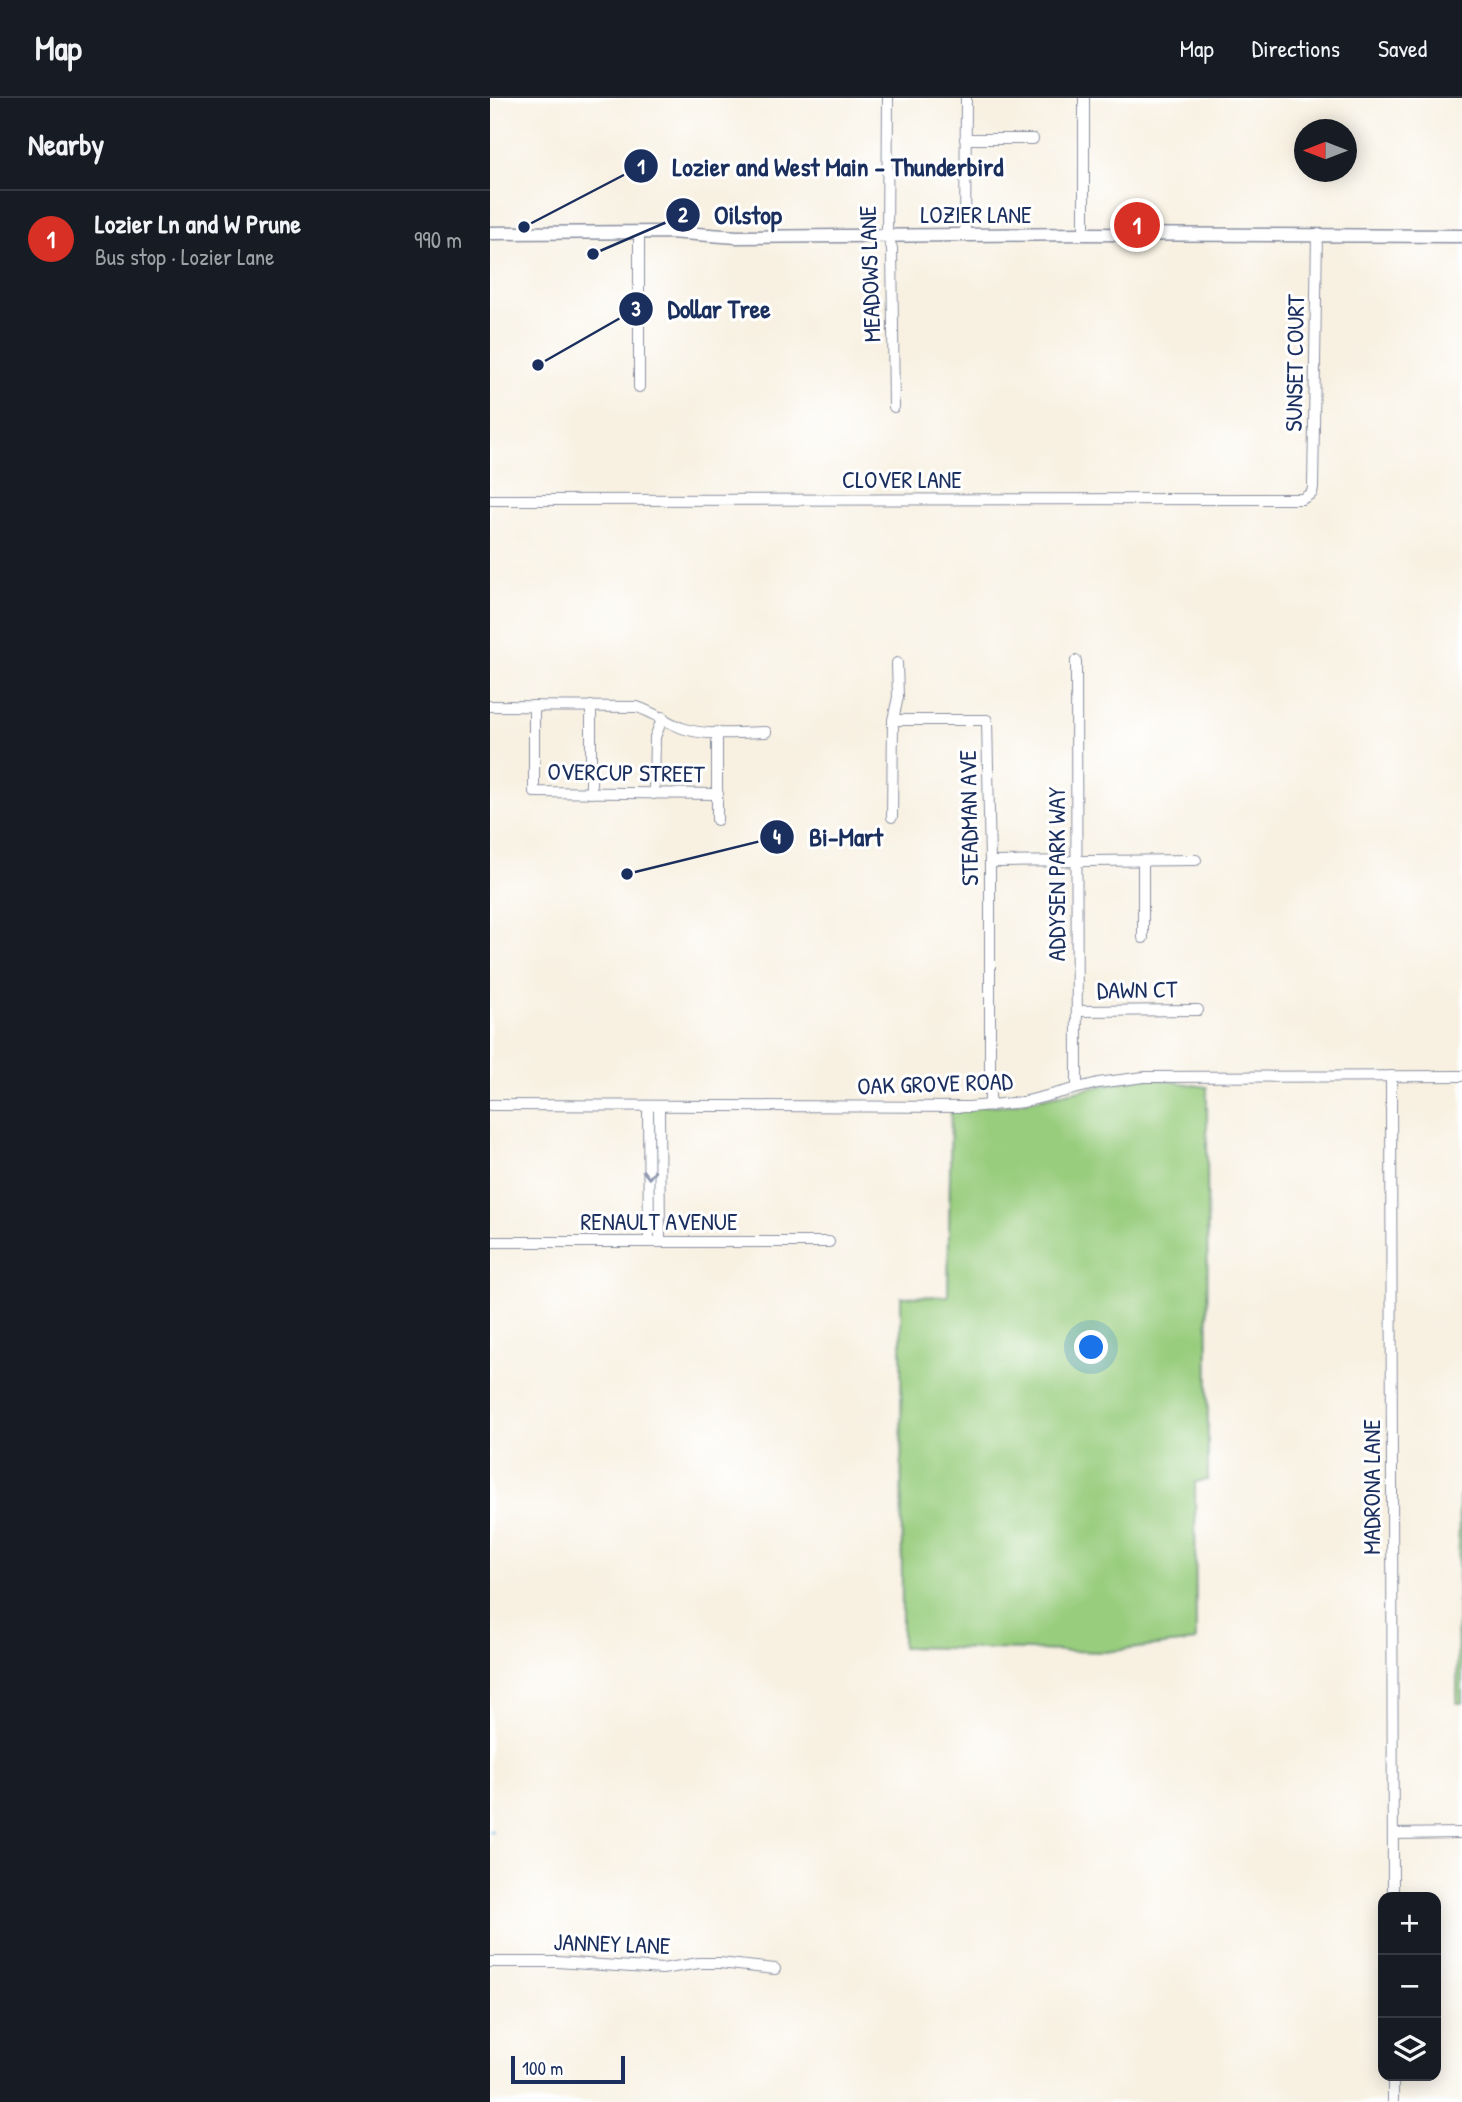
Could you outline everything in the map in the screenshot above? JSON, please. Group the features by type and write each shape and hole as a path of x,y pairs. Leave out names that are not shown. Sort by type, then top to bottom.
{"main road":[{"name":"LOZIER LANE","path":"490,233 639,232 716,237 1084,234 1462,236"}],"street":[{"name":"MEADOWS LANE","path":"888,98 887,236 892,248 894,407"},
{"path":"965,98 965,236"},
{"path":"1084,98 1084,234"},
{"path":"965,139 1033,139"},
{"path":"639,232 639,387"},
{"name":"SUNSET COURT","path":"1312,493 1317,234"},
{"name":"CLOVER LANE","path":"490,500 1261,500 1302,499 1312,493"},
{"name":"ADDYSEN PARK WAY","path":"1076,661 1077,1087"},
{"path":"892,817 893,720 898,697 897,663"},
{"path":"490,706 637,707 682,728 717,732 766,732"},
{"name":"OVERCUP STREET","path":"534,706 534,792 718,794"},
{"path":"591,793 592,706"},
{"path":"654,794 655,737 663,717"},
{"name":"STEADMAN AVE","path":"893,720 987,720 990,1106"},
{"path":"717,732 718,820"},
{"path":"990,862 1196,860"},
{"path":"1143,861 1143,939"},
{"name":"DAWN CT","path":"1077,1011 1198,1010"},
{"name":"MADRONA LANE","path":"1391,1076 1393,1892"},
{"name":"OAK GROVE ROAD","path":"490,1105 990,1106 1023,1102 1077,1087 1144,1077 1462,1076"},
{"path":"654,1107 654,1242"},
{"name":"RENAULT AVENUE","path":"490,1242 829,1242"},
{"path":"1393,1834 1462,1833"},
{"name":"JANNEY LANE","path":"490,1962 557,1962 662,1969 699,1963 720,1963 775,1969"},
{"path":"1393,2081 1393,2102"}],"green space":[{"path":"1144,1077 1207,1087 1208,1480 1195,1482 1196,1641 1105,1652 902,1647 901,1297 948,1296 951,1107 1006,1105"},
{"path":"1459,1497 1462,1497 1462,1703 1457,1703"}],"place":[{"name":"Lozier Ln and W Prune","path":"1137,225"},
{"name":"Lozier and West Main - Thunderbird","path":"524,227"},
{"name":"Oilstop","path":"593,254"},
{"name":"Dollar Tree","path":"538,365"},
{"name":"Bi-Mart","path":"627,874"}]}
